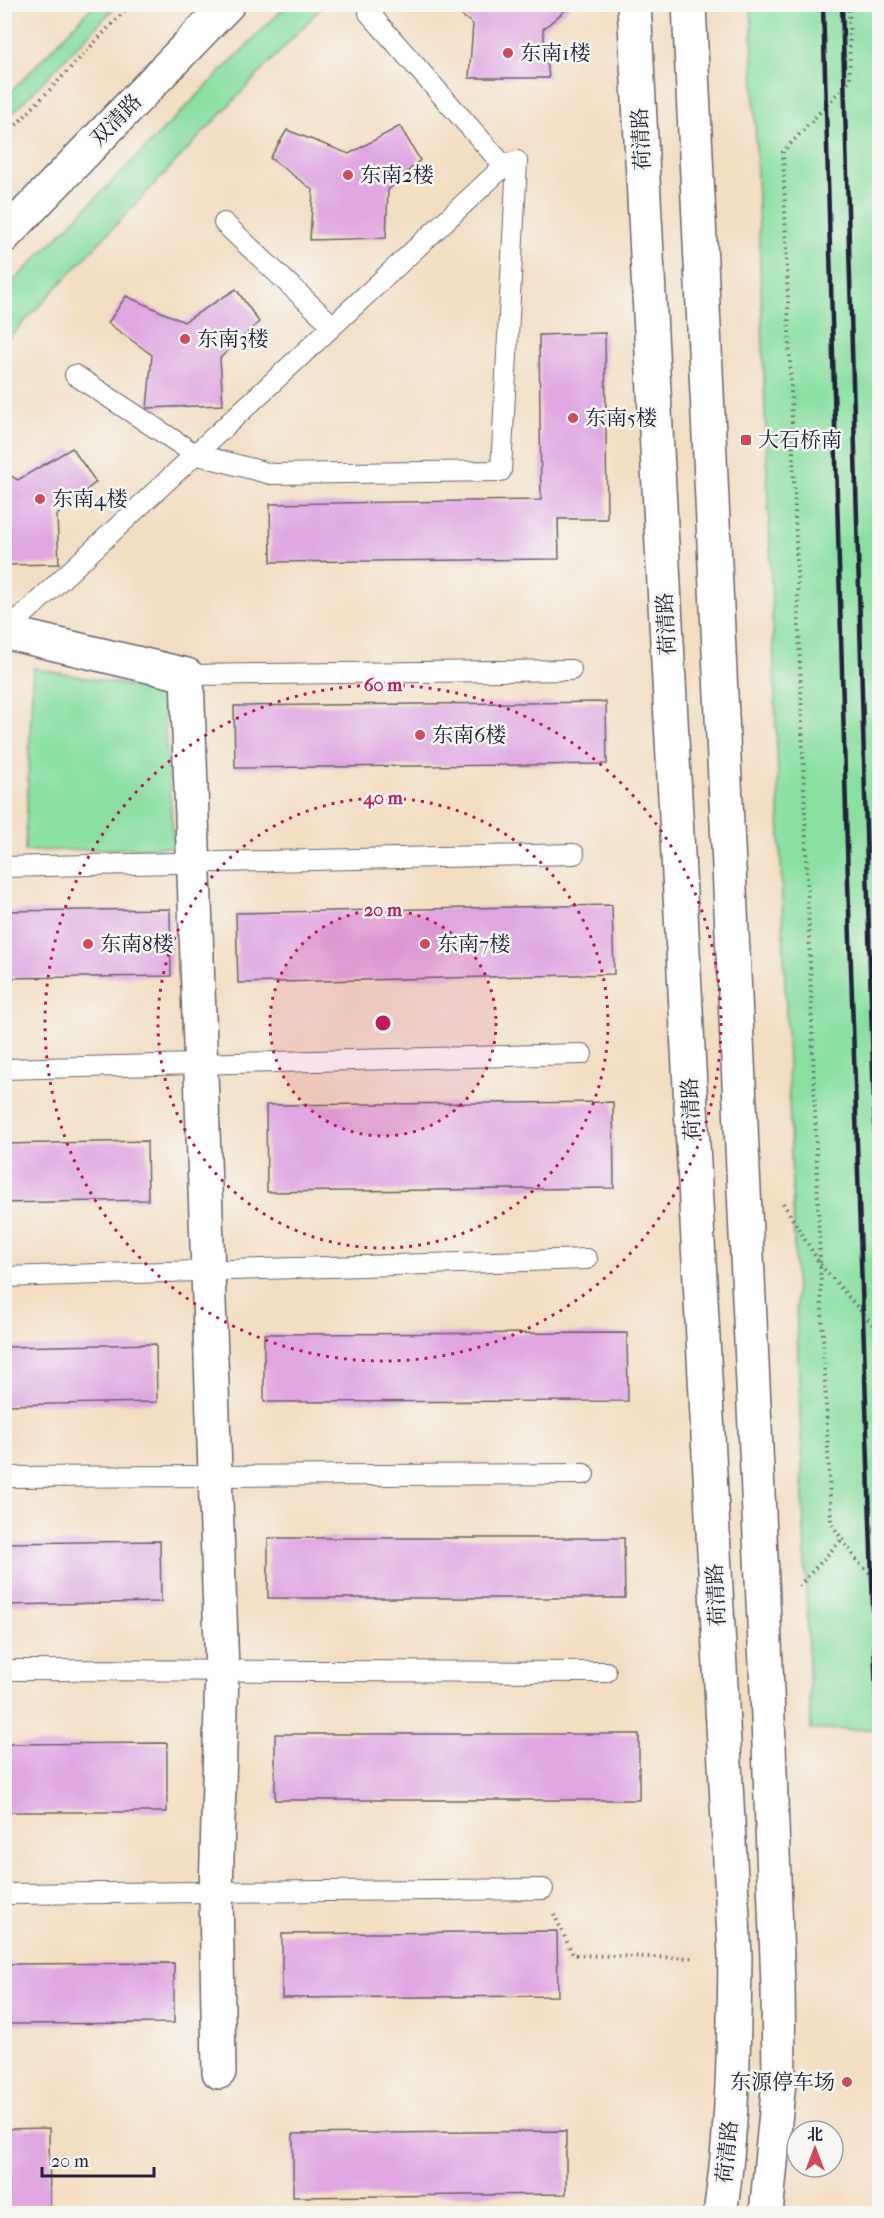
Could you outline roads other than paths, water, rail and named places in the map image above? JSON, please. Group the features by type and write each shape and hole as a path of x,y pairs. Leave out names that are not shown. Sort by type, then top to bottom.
{"main road":[{"name":"双清路","path":"4,237 228,4"},
{"name":"荷清路","path":"634,4 735,1957 733,2086 720,2214"},
{"path":"689,4 766,1665 778,1986 779,2081 766,2214"},
{"path":"4,632 187,675 222,1671 216,1894 219,2073"}],"lane":[{"path":"378,4 369,13 504,166"},
{"path":"4,638 4,632 195,454 333,326 504,166 518,161 501,471 271,474 195,454 75,375"},
{"path":"224,223 333,326"},
{"path":"187,675 571,670"},
{"path":"4,867 574,854"},
{"path":"4,1069 582,1054"},
{"path":"4,1278 587,1259"},
{"path":"4,1477 584,1474"},
{"path":"4,1670 606,1672"},
{"path":"4,1894 216,1894 543,1889"}],"railway":[{"path":"823,4 848,881 880,1812"},
{"path":"842,4 880,1311"}],"place":[{"name":"东南1楼","path":"508,53"},
{"name":"东南2楼","path":"348,175"},
{"name":"东南3楼","path":"185,339"},
{"name":"东南5楼","path":"573,418"},
{"name":"大石桥南","path":"746,440"},
{"name":"东南4楼","path":"40,499"},
{"name":"东南6楼","path":"420,735"},
{"name":"东南8楼","path":"88,944"},
{"name":"东南7楼","path":"425,944"},
{"name":"东源停车场","path":"847,2082"}]}
